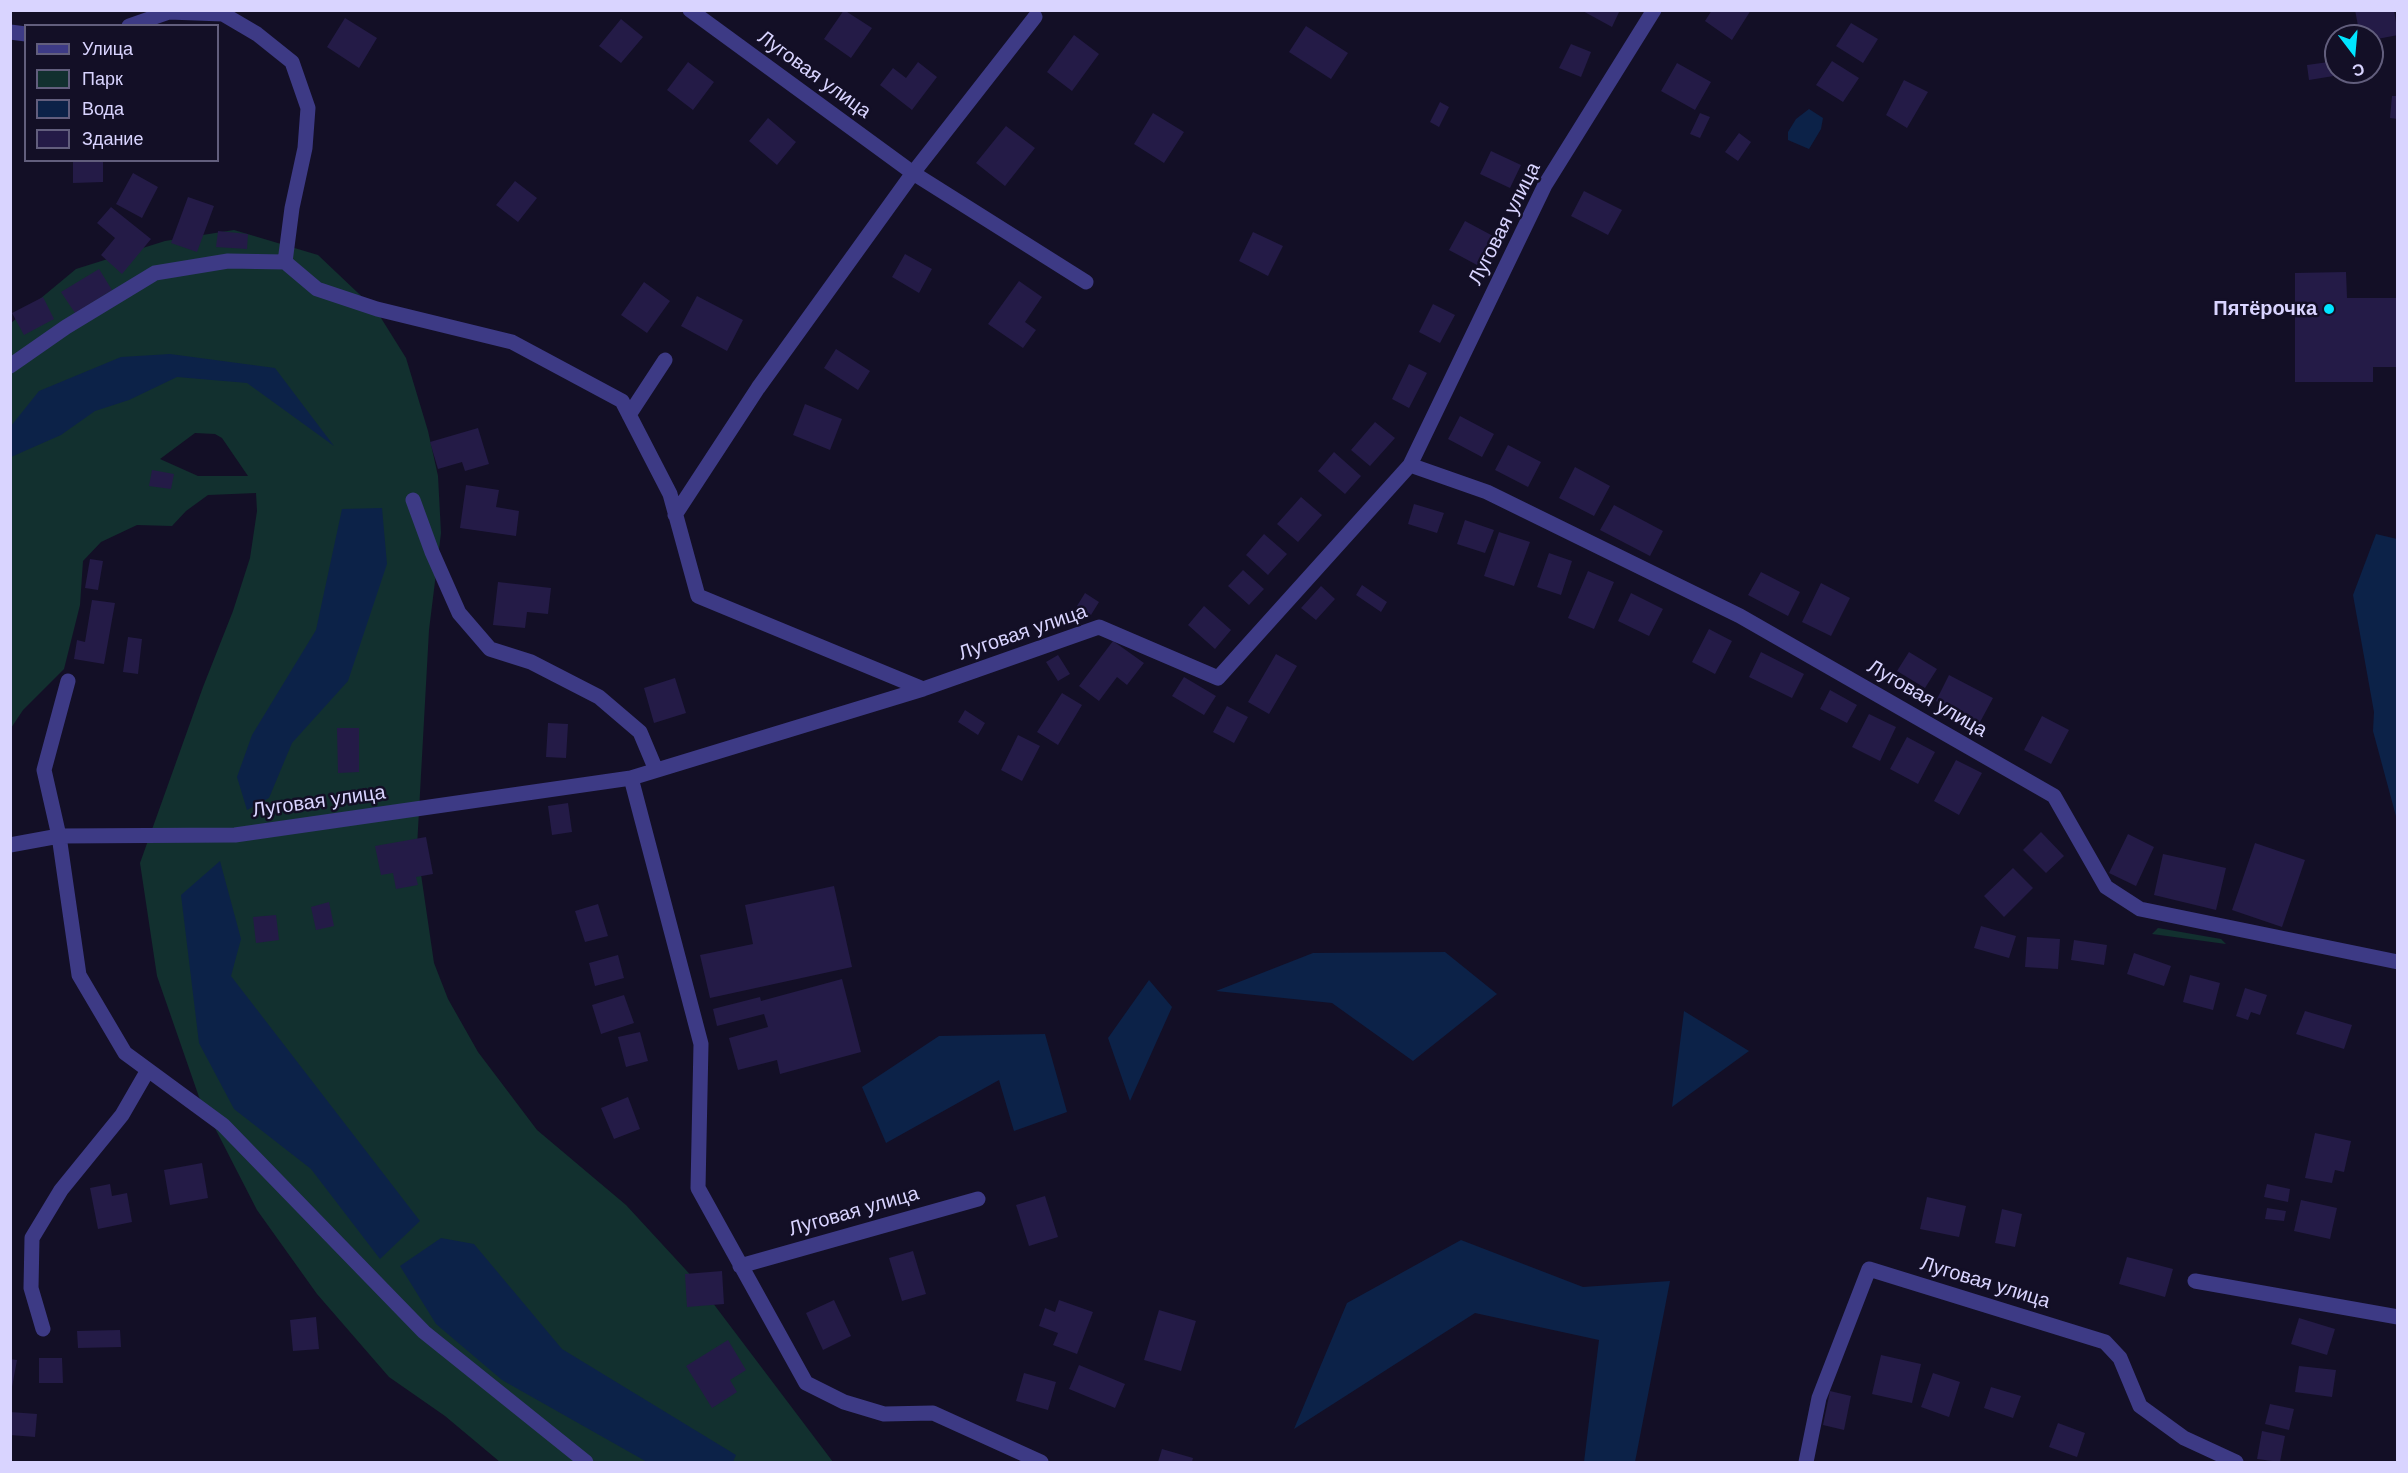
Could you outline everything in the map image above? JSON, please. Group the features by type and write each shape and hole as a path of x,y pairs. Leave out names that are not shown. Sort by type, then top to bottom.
{"street":[{"name":"Луговая улица","path":"690,10 913,173 1086,282"},
{"name":"Луговая улица","path":"10,845 59,836 235,835 631,778 922,689 1099,627 1218,678 1410,465 1545,185 1654,10"},
{"path":"135,24 169,12 223,14 257,34 292,62 308,108 304,148 292,208 285,262"},
{"path":"675,515 758,388 913,173 1035,17"},
{"path":"10,366 66,327 155,273 228,261 285,262 317,289 377,309 512,342 622,401 670,494 698,596 922,689"},
{"path":"629,414 665,360"},
{"name":"Луговая улица","path":"1410,465 1487,492 1740,616 2054,796 2106,887 2140,909 2397,962"},
{"path":"412,500 459,613 490,649 531,662 600,697 640,732 656,771"},
{"path":"68,681 44,770 59,836 79,975 125,1053 223,1125 424,1332 586,1462"},
{"path":"631,778 701,1044 698,1188 806,1383 844,1402 884,1414 933,1413 1041,1462"},
{"path":"43,1329 31,1288 32,1238 62,1190 122,1114 148,1070"},
{"name":"Луговая улица","path":"741,1266 978,1199"},
{"name":"Луговая улица","path":"1806,1462 1819,1398 1869,1269 2105,1342 2120,1358 2140,1406 2184,1438 2236,1462"},
{"path":"2195,1281 2397,1317"}],"green space":[{"path":"234,230 318,255 376,310 406,358 428,431 438,476 441,533 429,630 417,847 434,963 448,999 478,1052 537,1130 626,1205 697,1282 833,1462 500,1462 445,1416 389,1377 317,1294 257,1210 199,1097 157,976 140,863 203,687 233,611 250,558 257,511 256,493 208,495 186,511 172,526 137,525 101,542 83,561 80,605 64,669 23,710 11,728 11,323 76,269 165,241","holes":["195,433 215,434 222,438 248,476 198,476 160,459"]},
{"path":"2158,928 2221,939 2226,944 2152,934"}],"water":[{"path":"1809,109 1823,118 1821,129 1809,149 1788,140 1788,132 1796,119"},
{"path":"170,354 275,368 334,446 247,383 177,377 129,400 95,411 61,435 11,457 11,426 39,391 121,357"},
{"path":"382,508 387,564 348,681 292,743 269,798 247,810 237,777 252,735 316,630 342,509"},
{"path":"2376,534 2397,539 2397,820 2373,731 2374,712 2353,595"},
{"path":"220,861 241,939 231,976 420,1221 380,1259 311,1169 234,1109 199,1043 181,895"},
{"path":"1445,952 1497,994 1413,1061 1332,1003 1216,991 1313,953"},
{"path":"1149,980 1172,1007 1130,1101 1108,1038"},
{"path":"1684,1011 1749,1051 1672,1107"},
{"path":"1045,1034 1067,1112 1014,1131 999,1080 886,1143 862,1087 939,1036"},
{"path":"441,1238 474,1244 562,1349 736,1455 733,1462 647,1462 502,1380 436,1324 400,1266"},
{"path":"1461,1240 1583,1287 1670,1281 1635,1462 1584,1462 1599,1340 1475,1313 1294,1429 1347,1303"}],"building":[{"path":"844,10 872,28 851,58 824,39"},
{"path":"1581,10 1620,10 1612,27"},
{"path":"1712,10 1751,10 1732,40 1705,21"},
{"path":"2355,10 2394,10 2398,35 2384,38 2384,24 2358,24"},
{"path":"345,18 377,38 359,68 327,47"},
{"path":"621,19 643,37 621,63 599,46"},
{"path":"1851,23 1878,39 1863,63 1836,46"},
{"path":"1306,26 1348,53 1331,79 1289,52"},
{"path":"1074,35 1099,54 1072,91 1047,72"},
{"path":"1571,44 1591,52 1581,77 1559,68"},
{"path":"1832,61 1859,78 1843,102 1816,85"},
{"path":"688,62 714,82 693,110 667,90"},
{"path":"918,62 937,77 912,110 880,85 893,68 906,78"},
{"path":"1677,63 1711,82 1695,110 1661,91"},
{"path":"2324,63 2324,78 2309,80 2307,65"},
{"path":"1904,80 1928,92 1907,128 1886,115"},
{"path":"2392,96 2398,96 2398,119 2390,118"},
{"path":"1440,102 1449,107 1439,127 1430,122"},
{"path":"1153,113 1184,132 1164,163 1134,144"},
{"path":"1700,113 1710,117 1700,138 1690,134"},
{"path":"768,118 796,142 777,165 749,141"},
{"path":"1006,126 1035,148 1005,186 976,163"},
{"path":"1739,133 1751,142 1738,161 1725,152"},
{"path":"1491,151 1521,165 1510,188 1480,174"},
{"path":"73,162 103,162 103,182 73,183"},
{"path":"133,173 158,187 142,218 116,204"},
{"path":"515,181 537,198 518,222 496,205"},
{"path":"1584,191 1622,210 1608,235 1571,216"},
{"path":"188,197 214,206 197,252 171,243"},
{"path":"111,207 151,239 122,274 101,255 115,238 97,223"},
{"path":"1465,221 1493,236 1477,265 1449,250"},
{"path":"218,231 248,234 247,249 216,247"},
{"path":"1253,232 1283,246 1268,276 1239,261"},
{"path":"905,254 932,269 919,293 892,277"},
{"path":"99,269 112,290 75,313 61,292"},
{"path":"2346,272 2347,298 2398,298 2398,367 2373,367 2373,382 2295,382 2295,273"},
{"path":"1019,281 1042,297 1025,322 1036,330 1023,348 988,324"},
{"path":"644,282 670,301 647,333 621,315"},
{"path":"697,296 743,320 727,351 681,326"},
{"path":"43,297 54,319 24,335 12,313"},
{"path":"1433,304 1455,315 1440,343 1419,332"},
{"path":"836,349 870,371 858,390 824,368"},
{"path":"1409,364 1427,373 1409,408 1392,399"},
{"path":"805,404 842,419 830,450 793,435"},
{"path":"1460,416 1494,434 1482,457 1448,439"},
{"path":"1375,422 1395,438 1370,466 1351,450"},
{"path":"478,428 489,464 465,471 462,462 438,469 430,442"},
{"path":"1508,445 1541,462 1528,487 1495,470"},
{"path":"1334,452 1361,476 1345,494 1318,471"},
{"path":"1575,467 1610,486 1594,516 1559,498"},
{"path":"152,470 174,474 171,489 149,486"},
{"path":"466,485 499,490 496,507 519,511 516,536 460,528"},
{"path":"1301,497 1322,515 1298,542 1277,524"},
{"path":"1414,504 1444,513 1437,533 1408,524"},
{"path":"1614,505 1663,531 1650,556 1600,530"},
{"path":"1465,520 1494,530 1485,553 1457,544"},
{"path":"1499,532 1530,542 1514,586 1484,576"},
{"path":"1264,534 1287,554 1268,575 1246,555"},
{"path":"1549,553 1572,561 1561,595 1537,587"},
{"path":"90,559 103,561 98,590 85,588"},
{"path":"1243,570 1264,589 1249,605 1228,586"},
{"path":"1588,571 1614,582 1594,629 1568,618"},
{"path":"1761,572 1800,592 1788,616 1748,595"},
{"path":"498,582 551,588 548,614 527,612 525,628 493,625"},
{"path":"1821,583 1850,598 1831,636 1802,622"},
{"path":"1362,585 1387,602 1381,612 1356,595"},
{"path":"1321,586 1335,599 1316,620 1301,608"},
{"path":"1085,593 1099,602 1091,615 1077,606"},
{"path":"1631,593 1663,609 1649,636 1618,621"},
{"path":"92,600 115,603 104,664 74,659 77,640 85,642"},
{"path":"1204,606 1231,630 1215,649 1188,625"},
{"path":"1709,629 1732,641 1715,674 1692,662"},
{"path":"128,637 142,639 138,674 123,672"},
{"path":"1113,641 1144,663 1127,685 1117,677 1099,701 1079,686"},
{"path":"1761,652 1804,674 1792,698 1749,677"},
{"path":"1909,652 1937,669 1925,688 1897,671"},
{"path":"1276,654 1297,666 1269,714 1248,702"},
{"path":"1058,655 1070,674 1058,681 1046,662"},
{"path":"1949,675 1993,698 1979,724 1936,701"},
{"path":"1184,677 1216,696 1204,715 1172,696"},
{"path":"675,678 686,713 654,723 644,688"},
{"path":"1830,690 1857,705 1847,723 1820,709"},
{"path":"1062,693 1082,705 1058,745 1037,732"},
{"path":"1227,706 1248,717 1234,743 1213,732"},
{"path":"965,710 985,723 978,735 958,722"},
{"path":"1869,714 1896,727 1880,761 1852,747"},
{"path":"2042,716 2069,730 2051,764 2024,750"},
{"path":"548,723 568,724 566,758 546,757"},
{"path":"337,728 359,728 359,772 338,773"},
{"path":"1018,735 1040,746 1022,781 1001,770"},
{"path":"1907,737 1935,752 1918,784 1890,769"},
{"path":"1956,760 1982,773 1959,815 1934,801"},
{"path":"568,803 572,832 552,835 548,806"},
{"path":"2041,832 2064,856 2046,873 2023,850"},
{"path":"2128,834 2154,847 2136,886 2109,873"},
{"path":"426,837 433,874 416,877 418,885 396,889 393,873 381,875 375,846"},
{"path":"2255,843 2305,860 2282,927 2232,910"},
{"path":"2163,854 2226,868 2216,910 2154,895"},
{"path":"2013,868 2033,888 2004,917 1984,896"},
{"path":"834,886 852,967 710,998 700,955 753,944 745,905"},
{"path":"329,902 334,926 316,930 311,907"},
{"path":"598,904 608,936 585,942 575,911"},
{"path":"276,915 279,940 256,943 253,917"},
{"path":"1981,926 2016,936 2009,958 1974,948"},
{"path":"2027,937 2060,939 2058,969 2025,967"},
{"path":"2074,940 2107,945 2104,965 2071,960"},
{"path":"2134,953 2171,966 2164,986 2127,974"},
{"path":"618,955 624,978 595,986 589,963"},
{"path":"2190,975 2220,983 2213,1010 2183,1002"},
{"path":"842,979 861,1052 780,1074 777,1060 738,1070 729,1038 768,1027 764,1014 717,1026 713,1009 760,997 761,1001"},
{"path":"2245,988 2267,995 2260,1015 2251,1012 2248,1020 2236,1016"},
{"path":"624,995 634,1023 601,1034 592,1005"},
{"path":"2305,1011 2352,1025 2344,1049 2296,1034"},
{"path":"640,1032 648,1061 626,1067 618,1037"},
{"path":"628,1097 640,1129 614,1139 601,1108"},
{"path":"2315,1133 2351,1141 2344,1172 2335,1170 2332,1183 2305,1178"},
{"path":"202,1163 208,1198 170,1205 164,1170"},
{"path":"110,1184 112,1196 127,1193 132,1222 98,1229 90,1188"},
{"path":"2267,1184 2290,1189 2288,1202 2264,1197"},
{"path":"1045,1196 1058,1237 1029,1246 1016,1205"},
{"path":"1927,1197 1966,1206 1959,1237 1920,1229"},
{"path":"2301,1200 2337,1208 2330,1239 2294,1231"},
{"path":"2267,1208 2286,1211 2284,1221 2265,1219"},
{"path":"2002,1209 2022,1214 2015,1247 1995,1243"},
{"path":"913,1251 926,1294 902,1301 889,1258"},
{"path":"2127,1257 2173,1269 2165,1297 2119,1284"},
{"path":"722,1271 724,1304 687,1307 685,1274"},
{"path":"834,1300 851,1336 823,1350 806,1313"},
{"path":"1059,1300 1093,1312 1077,1354 1053,1345 1058,1333 1039,1326 1045,1308 1055,1312"},
{"path":"1159,1310 1196,1321 1181,1371 1144,1360"},
{"path":"316,1317 319,1349 293,1351 290,1320"},
{"path":"2299,1318 2335,1329 2327,1355 2291,1344"},
{"path":"120,1330 121,1347 78,1348 77,1331"},
{"path":"728,1340 746,1370 730,1380 737,1392 712,1408 686,1366"},
{"path":"1881,1355 1921,1364 1912,1403 1872,1394"},
{"path":"39,1358 62,1358 63,1383 39,1383"},
{"path":"10,1359 17,1360 12,1387 10,1386"},
{"path":"1079,1365 1125,1384 1115,1408 1069,1389"},
{"path":"2299,1366 2336,1370 2332,1397 2295,1392"},
{"path":"1024,1373 1056,1382 1048,1410 1016,1401"},
{"path":"1933,1373 1960,1382 1949,1417 1921,1407"},
{"path":"1991,1387 2021,1396 2013,1418 1984,1408"},
{"path":"1830,1391 1851,1396 1844,1430 1823,1425"},
{"path":"2270,1404 2294,1409 2289,1430 2265,1424"},
{"path":"10,1412 37,1414 35,1437 10,1435"},
{"path":"2058,1423 2085,1433 2077,1457 2049,1447"},
{"path":"2262,1431 2285,1436 2280,1462 2257,1459"},
{"path":"1162,1449 1193,1458 1192,1462 1158,1462"}],"place":[{"name":"Пятёрочка","path":"2329,309"}]}
